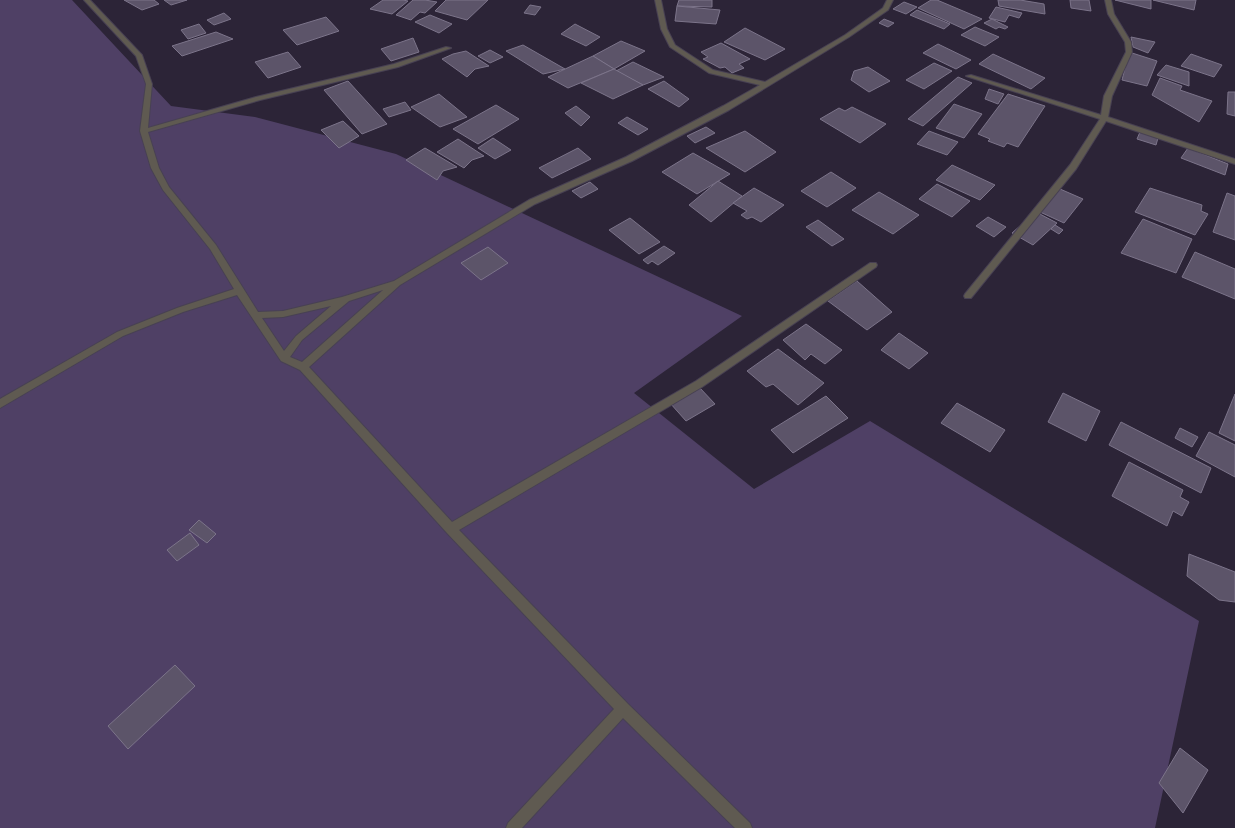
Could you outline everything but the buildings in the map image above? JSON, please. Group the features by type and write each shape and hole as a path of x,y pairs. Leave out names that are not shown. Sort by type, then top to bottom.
{"street":[{"path":"658,0 664,29 672,46 711,72 766,84"},
{"path":"303,367 397,283 532,202 629,159 726,108 847,36 886,9 890,0"},
{"path":"968,296 1073,167 1104,118 1108,96 1128,52 1128,42 1111,14 1108,0"},
{"path":"91,2 139,55 148,84 144,131 155,168 166,188 213,247 239,291 284,358 303,367 451,529 623,708 745,828"},
{"path":"144,131 258,98 396,66 448,48"},
{"path":"969,76 1104,118 1235,162"},
{"path":"451,529 699,384 873,265"},
{"path":"256,315 283,314 346,299 397,283"},
{"path":"0,404 120,334 180,310 239,291"},
{"path":"284,358 299,338 346,299"},
{"path":"513,828 623,708"}],"shaded area":[{"path":"0,0 72,0 171,106 255,117 396,154 742,316 634,393 754,489 870,421 1199,621 1155,828 0,828"}]}
